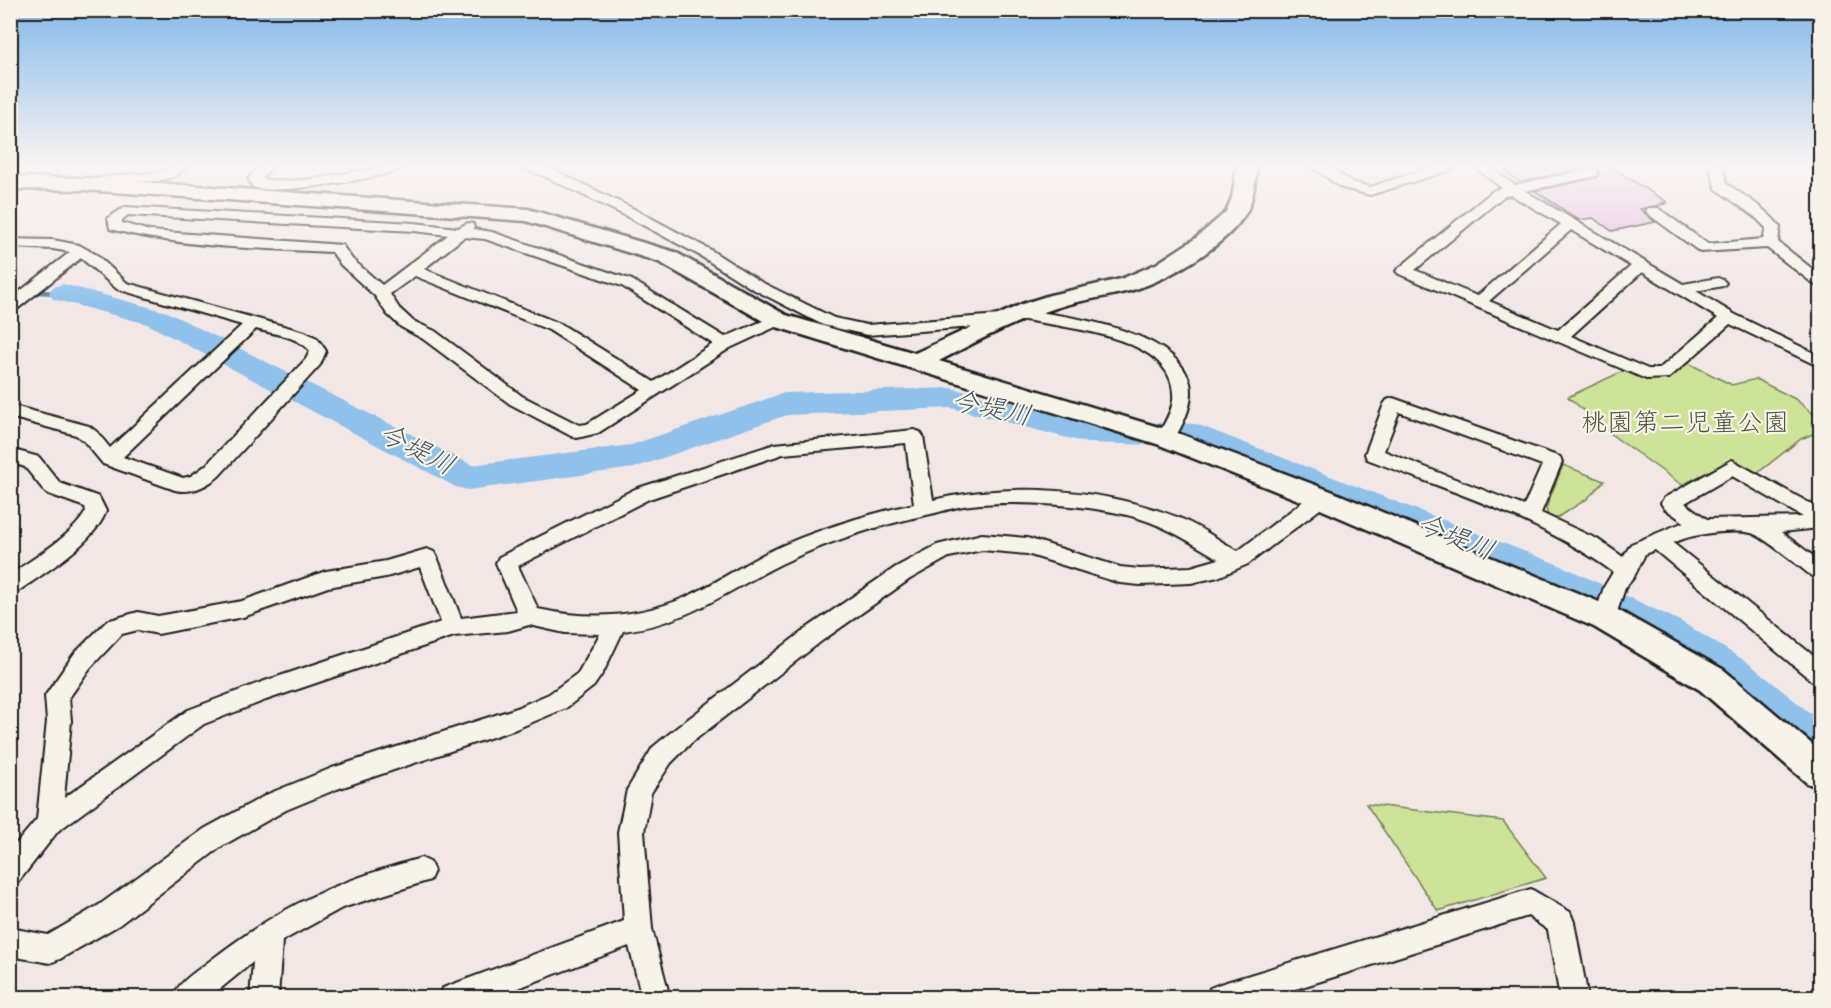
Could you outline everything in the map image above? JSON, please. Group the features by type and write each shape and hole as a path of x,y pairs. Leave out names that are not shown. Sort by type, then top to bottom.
{"street":[{"path":"122,213 115,219 115,226 150,235 337,248 346,262 381,293 393,311 407,324 429,336 516,400 577,432 591,429 724,344 778,320"},
{"path":"159,213 464,231 487,235 627,283 724,344"},
{"path":"381,293 485,213"},
{"path":"508,213 528,215 667,257 778,320 1166,438 1606,613 1712,680 1821,772"},
{"path":"631,213 704,252 756,285 829,322 867,330 1008,317 1096,327 1139,343 1165,357 1177,369 1183,399 1166,438"},
{"path":"917,362 1008,317 1050,302 1141,280 1171,265 1214,234 1234,213"},
{"path":"1475,213 1404,271 1646,374 1663,374 1728,317"},
{"path":"1552,213 1728,317 1821,362"},
{"path":"1656,213 1705,249 1770,243 1821,282"},
{"path":"1759,213 1773,227 1770,243"},
{"path":"1478,303 1570,224"},
{"path":"10,243 60,244 91,257 110,279 122,286 311,342 316,346 317,356 212,471 197,483 182,485 110,459 100,452 88,434 10,411"},
{"path":"10,257 28,244"},
{"path":"10,307 79,252"},
{"path":"1560,338 1641,265"},
{"path":"413,270 555,327 654,390"},
{"path":"1681,289 1718,283"},
{"path":"110,459 252,324"},
{"path":"1530,516 1553,462 1393,404 1374,454 1530,516 1590,544 1621,579"},
{"path":"529,616 506,563 642,494 782,448 914,436 924,508"},
{"path":"10,455 32,462 53,488 92,502 96,507 96,513 90,522 10,586"},
{"path":"1703,526 1671,503 1732,467 1821,519"},
{"path":"10,872 49,823 196,717 259,693 454,627 508,622 529,616 565,624 616,624 652,619 694,603 773,559 816,540 924,508 971,498 1030,496 1090,502 1139,511 1173,523 1237,560"},
{"path":"656,998 638,929 631,832 639,790 662,755 683,736 815,634 903,573 944,550 982,542 1027,546 1120,575 1140,577 1191,575 1211,571 1237,560 1321,498"},
{"path":"1606,613 1638,549 1656,541 1682,530 1703,526 1799,525 1821,519"},
{"path":"1758,526 1821,571"},
{"path":"1656,541 1821,674"},
{"path":"49,823 59,721 57,696 82,661 115,627 138,621 158,625 243,609 327,579 386,569 427,557 454,627"},
{"path":"10,942 50,949 109,914 208,839 251,814 313,788 505,722 556,700 580,686 596,666 616,624"},
{"path":"186,998 269,935 313,908 367,887 421,871"},
{"path":"1220,998 1531,902 1560,922 1574,998"},
{"path":"453,998 638,929"},
{"path":"264,998 269,935"}],"green space":[{"name":"桃園第二児童公園","path":"1688,363 1732,385 1756,379 1795,399 1820,419 1820,431 1801,439 1755,475 1729,461 1682,485 1616,438 1568,397 1625,370 1644,377 1658,378 1672,374"},
{"path":"1563,465 1604,481 1587,499 1555,519 1548,516 1546,508"},
{"path":"1366,804 1503,821 1546,878 1438,911"}],"building":[{"path":"1568,213 1645,213 1655,222 1612,231 1593,218 1579,220"}],"waterway":[{"path":"10,291 63,293"},
{"name":"今堤川","path":"63,293 157,318 468,478 634,456 784,404 951,398 1087,432 1196,435 1548,576 1666,632 1732,674 1820,747"}]}
